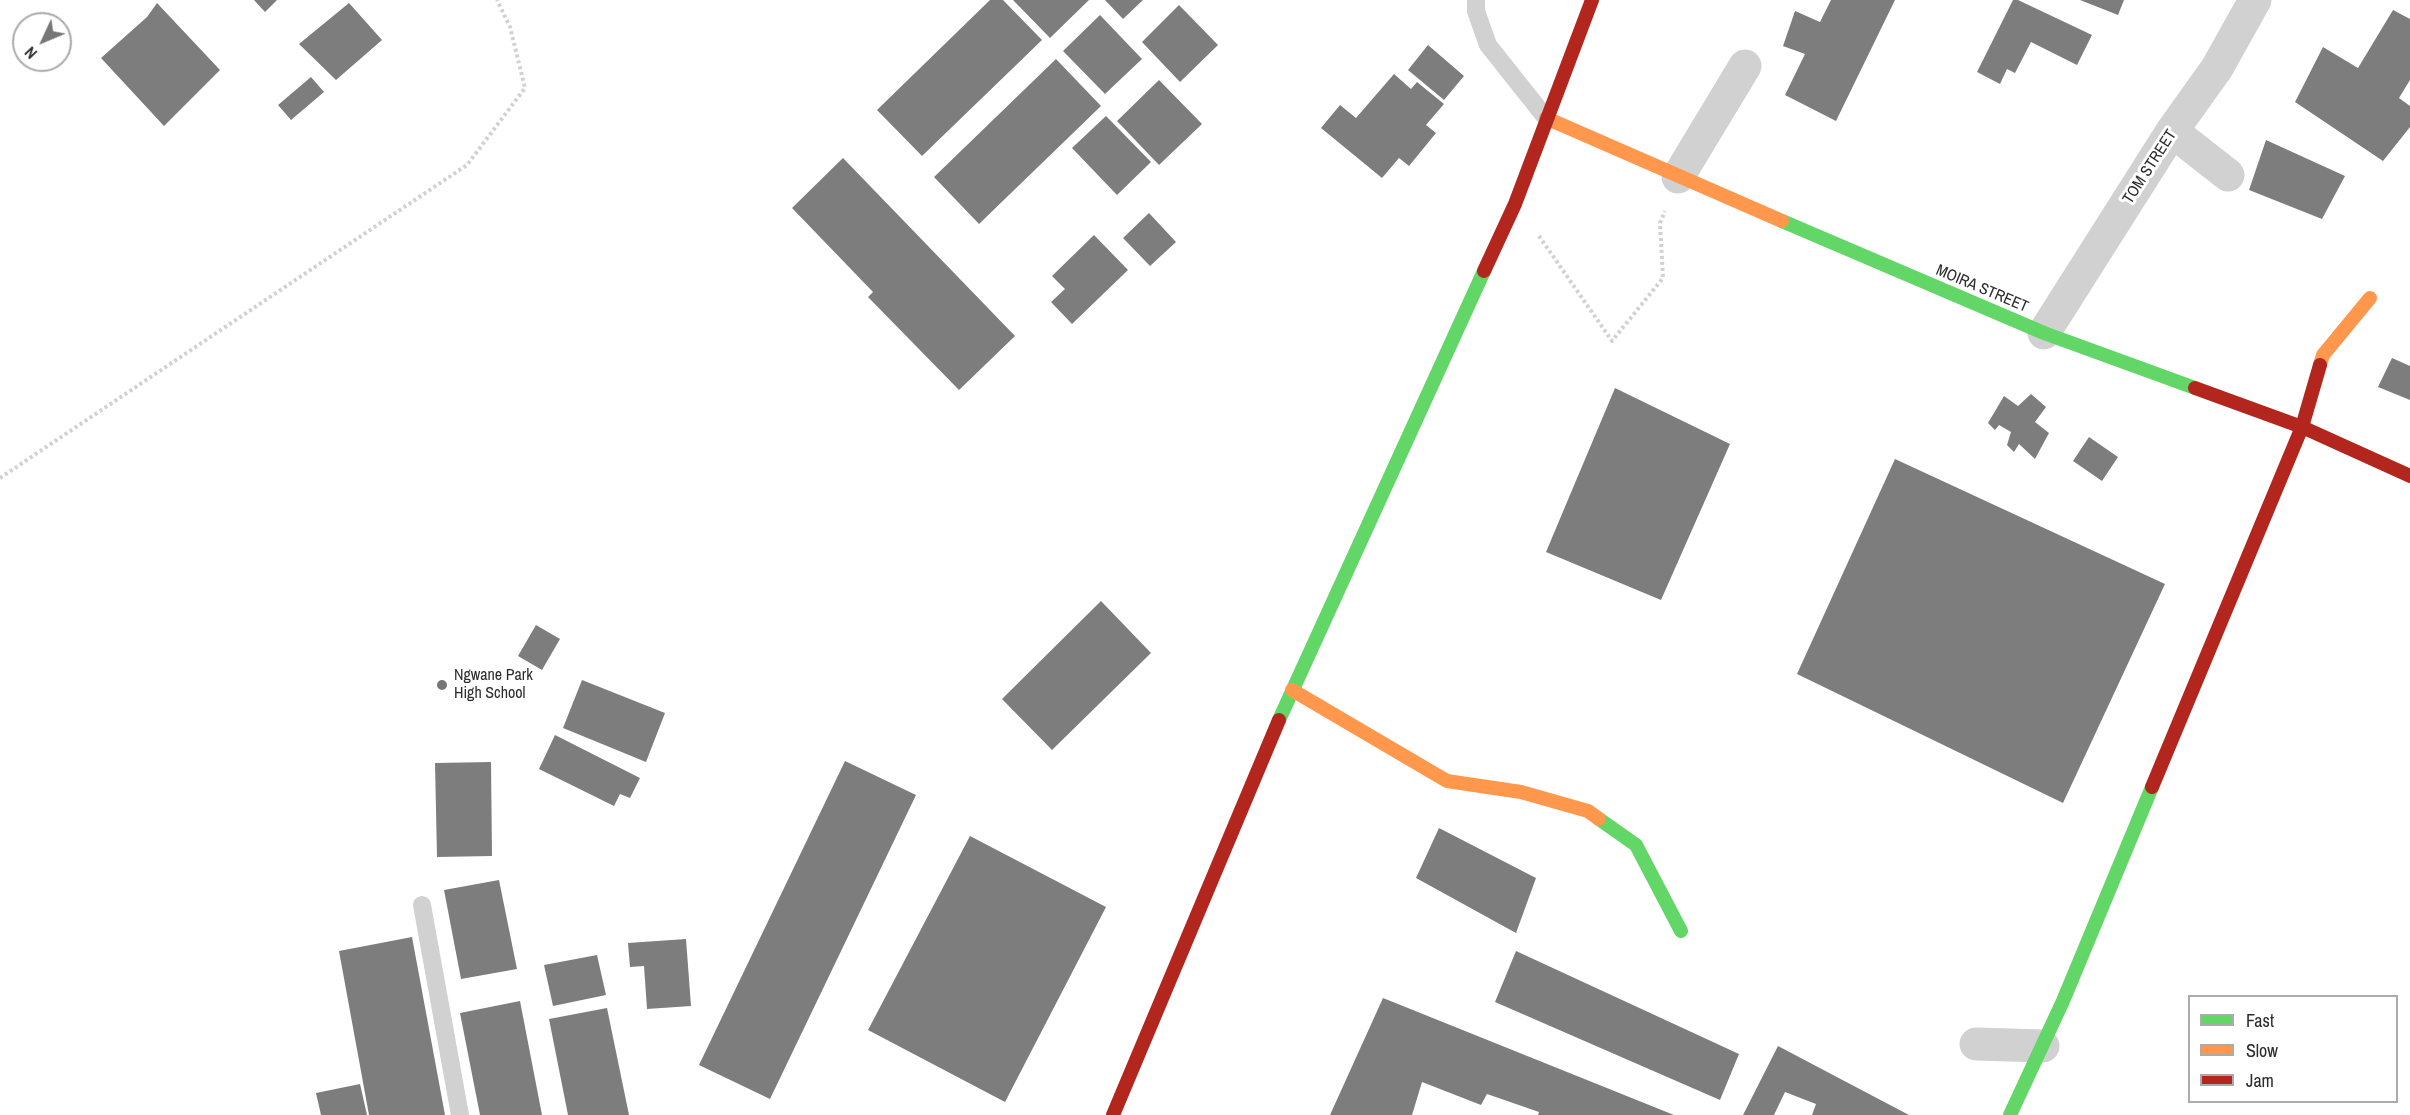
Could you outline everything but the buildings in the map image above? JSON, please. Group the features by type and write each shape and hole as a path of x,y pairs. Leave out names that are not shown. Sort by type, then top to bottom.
{"street":[{"path":"1113,1115 1292,690 1515,204 1592,0"},
{"name":"TOM STREET","path":"2044,333 2172,131 2217,68 2255,0"},
{"path":"1678,177 1745,66"},
{"name":"MOIRA STREET","path":"1546,118 1678,177 2044,333 2302,427 2410,476"},
{"path":"2172,131 2228,175"},
{"path":"2010,1115 2043,1046 2302,427 2323,355 2370,298"},
{"path":"1292,690 1447,781 1521,792 1588,812 1636,845 1681,931"},
{"path":"1976,1044 2043,1046"}],"lane":[{"path":"1476,0 1476,11 1488,45 1546,118"},
{"path":"422,905 460,1115"}],"path":[{"path":"0,478 467,165 525,88 510,27 497,0"},
{"path":"1515,204 1612,341 1664,278 1660,223 1678,177"}],"traffic: fast":[{"path":"1782,221 2044,333 2195,388"},
{"path":"1279,720 1484,271"},
{"path":"2010,1115 2063,1001 2152,787"},
{"path":"1599,819 1636,845 1681,931"}],"traffic: slow":[{"path":"1546,118 1782,221"},
{"path":"2320,365 2323,355 2370,298"},
{"path":"1292,690 1447,781 1521,792 1588,811 1599,819"}],"traffic: jam":[{"path":"1484,271 1515,204 1592,0"},
{"path":"2152,787 2302,427 2320,365"},
{"path":"2195,388 2302,427 2410,476"},
{"path":"1113,1115 1279,720"}],"place":[{"name":"Ngwane Park High School","path":"442,685"}]}
